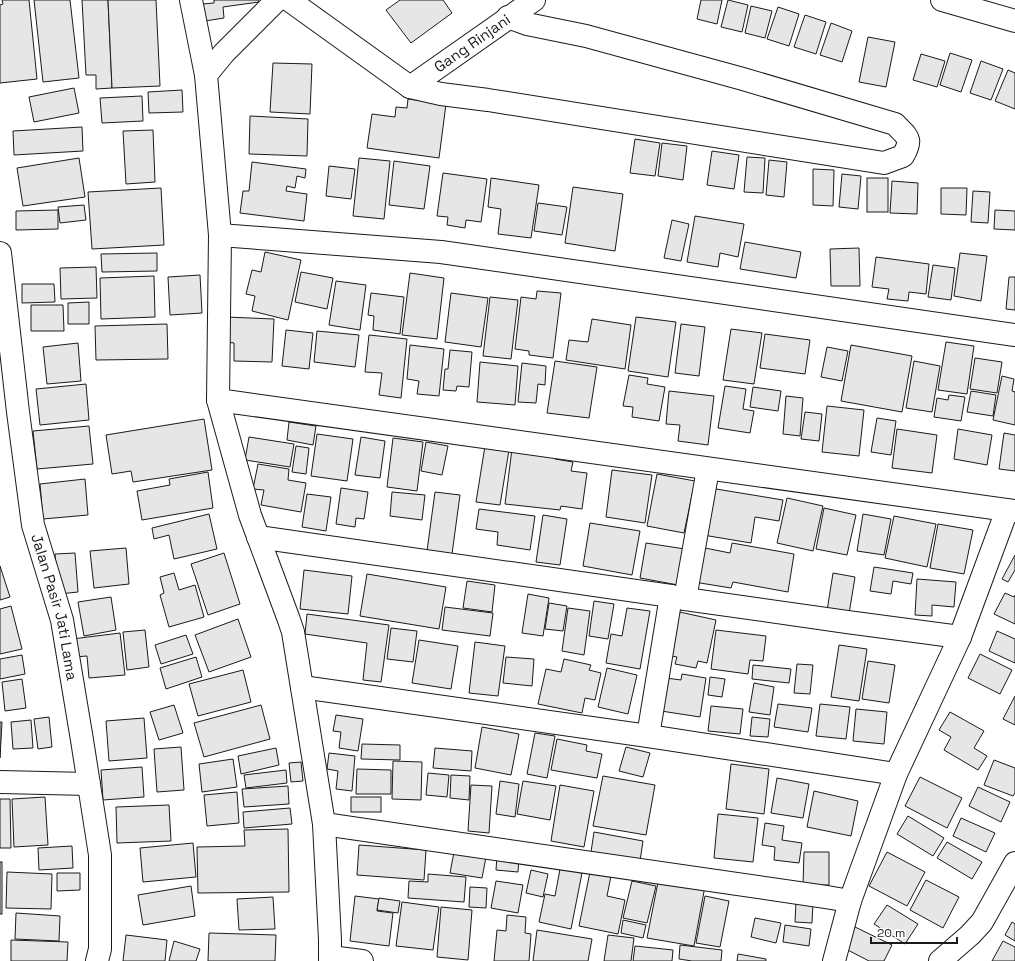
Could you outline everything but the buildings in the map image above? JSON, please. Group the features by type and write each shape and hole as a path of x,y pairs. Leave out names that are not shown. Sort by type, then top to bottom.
{"street":[{"path":"191,0 206,75 220,235 218,400 250,515 293,632 324,824 330,959 362,961"},
{"path":"206,75 224,53 277,0"},
{"path":"289,0 410,87 441,94 884,163 903,156 908,146 908,138 895,124 713,71 586,36 527,24 508,17"},
{"name":"Gang Rinjani","path":"410,87 534,0"},
{"path":"942,0 1015,21"},
{"path":"220,235 440,252 1015,335"},
{"name":"Jalan Pasir Jati Lama","path":"0,253 18,412 33,525 62,620 100,855 100,949 97,961"},
{"path":"218,400 1011,511 960,637 896,774 850,902 834,961"},
{"path":"648,736 708,469"},
{"path":"258,537 960,637"},
{"path":"302,687 648,736 896,774"},
{"path":"0,782 89,784"},
{"path":"324,824 818,896 850,902"},
{"path":"940,961 970,935 982,922 1015,862"}]}
